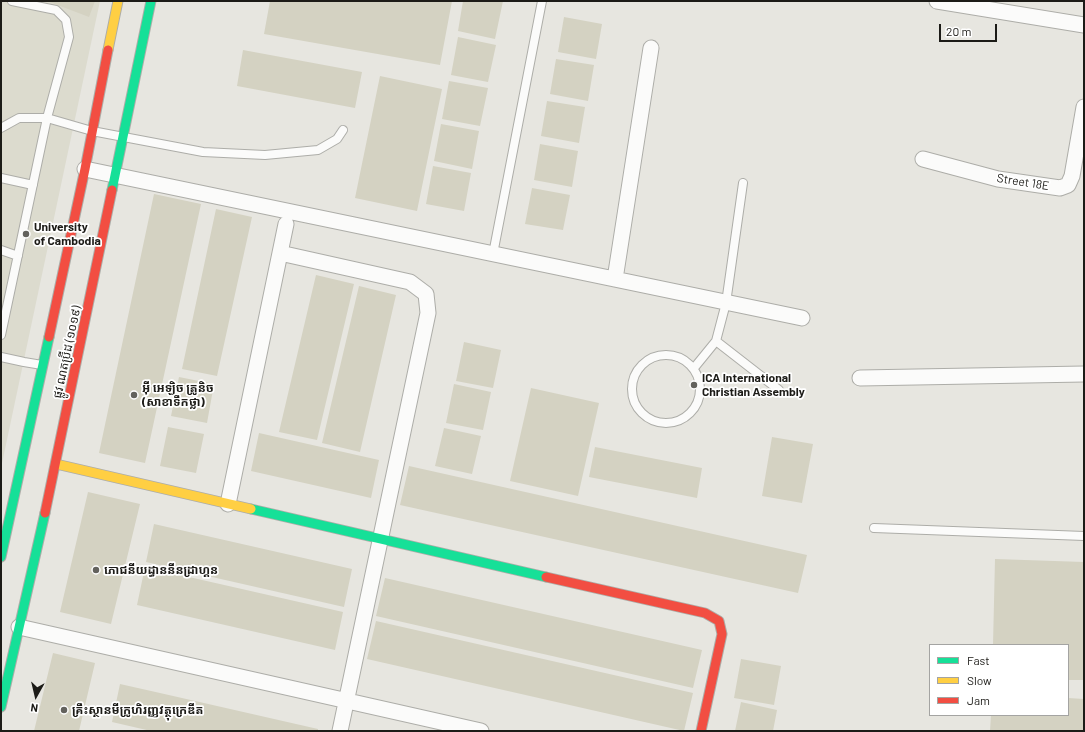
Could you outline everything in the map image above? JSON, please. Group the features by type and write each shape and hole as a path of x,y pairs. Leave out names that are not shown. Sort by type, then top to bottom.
{"main road":[{"name":"ផ្លូវ ណតប្រ៊ីដ (១០១៩)","path":"1,557 4,529 43,365 85,169 118,1"},
{"name":"ផ្លូវ ណតប្រ៊ីដ (១០១៩)","path":"1,708 56,464 151,1"},
{"path":"56,464 705,613 719,621 722,634 701,731"}],"street":[{"path":"937,1 1084,25"},
{"path":"615,280 652,48"},
{"name":"Street 18E","path":"923,159 998,179 1060,188 1068,185 1072,176 1084,106"},
{"path":"85,169 287,218 492,254 802,318"},
{"path":"228,504 287,218"},
{"path":"280,253 410,282 426,294 428,313 340,731"},
{"path":"860,378 1084,374"},
{"path":"19,628 481,731"}],"lane":[{"path":"1,335 47,118 69,38 66,20 56,10 12,1"},
{"path":"492,254 542,1"},
{"path":"1,128 19,118 47,118 92,131 203,152 265,155 318,150 337,139 344,130"},
{"path":"1,178 33,185"},
{"path":"694,368 716,341 726,302 743,183"},
{"path":"1,250 18,256"},
{"path":"716,341 779,390"},
{"path":"662,355 674,355 685,360 694,368 699,379 701,391 698,402 692,412 684,419 674,423 664,424 654,422 645,417 638,410 633,399 631,387 634,375 640,366 650,358 662,355"},
{"path":"1,357 43,365"},
{"path":"874,528 1084,536"}],"shaded area":[{"name":"University of Cambodia","path":"1,1 100,1 1,468"}],"building":[{"path":"47,1 95,1 89,17"},
{"path":"270,1 452,1 440,65 264,34"},
{"path":"463,1 503,1 495,39 458,31"},
{"path":"564,17 602,24 596,59 558,52"},
{"path":"458,37 496,45 488,82 451,75"},
{"path":"243,50 362,72 355,108 237,86"},
{"path":"556,59 594,65 588,101 550,94"},
{"path":"380,76 442,89 417,211 355,198"},
{"path":"449,81 488,88 480,126 442,119"},
{"path":"547,101 585,107 579,143 541,136"},
{"path":"441,124 479,131 472,169 434,161"},
{"path":"540,144 578,151 572,187 534,180"},
{"path":"433,166 471,173 464,211 426,204"},
{"path":"532,188 570,195 563,230 525,224"},
{"path":"154,194 201,204 145,463 99,453"},
{"path":"216,209 252,217 217,376 182,369"},
{"path":"316,275 354,284 317,440 279,432"},
{"path":"359,286 396,295 360,452 322,443"},
{"path":"464,342 501,350 493,388 456,381"},
{"path":"179,377 214,384 207,423 171,416"},
{"path":"454,384 491,392 483,430 446,423"},
{"path":"531,388 599,403 578,496 510,481"},
{"path":"168,427 204,434 196,473 160,466"},
{"path":"444,428 481,436 472,474 435,466"},
{"path":"259,433 379,460 371,498 251,471"},
{"path":"772,437 813,444 802,503 762,496"},
{"path":"595,447 702,468 697,498 589,477"},
{"path":"409,466 807,555 798,593 400,505"},
{"path":"88,492 140,504 111,624 60,612"},
{"path":"154,524 352,569 344,607 146,562"},
{"path":"995,559 1084,562 1084,680 1069,680 1069,644 993,644"},
{"path":"145,567 343,612 335,650 137,605"},
{"path":"385,578 702,650 693,688 376,616"},
{"path":"376,621 693,693 684,731 367,659"},
{"path":"53,653 95,663 79,731 34,731"},
{"path":"741,659 781,666 774,705 734,698"},
{"path":"120,684 318,729 318,731 151,731 112,722"},
{"path":"1069,698 1084,699 1084,731 990,731 991,716 1069,716"},
{"path":"741,702 777,710 773,731 735,731"}],"traffic: fast":[{"path":"112,190 151,1"},
{"path":"1,557 49,337"},
{"path":"251,509 546,577"},
{"path":"1,707 45,513"}],"traffic: slow":[{"path":"108,50 118,1"},
{"path":"56,464 251,509"}],"traffic: jam":[{"path":"49,337 85,169 108,50"},
{"path":"45,513 112,190"},
{"path":"546,577 705,613 719,621 722,634 701,731"}],"place":[{"name":"University of Cambodia","path":"26,234"},
{"name":"ICA International Christian Assembly","path":"694,385"},
{"name":"អ៊ី អេឡិច ត្រូនិច (សាខាទឹកថ្លា)","path":"134,395"},
{"name":"ភោជនីយដ្ធាននីនដ្រាហ្គន","path":"96,570"},
{"name":"គ្រឹះស្ថានមីក្រូហិរញ្ញវត្ថុក្រេឌីត","path":"64,710"}]}
